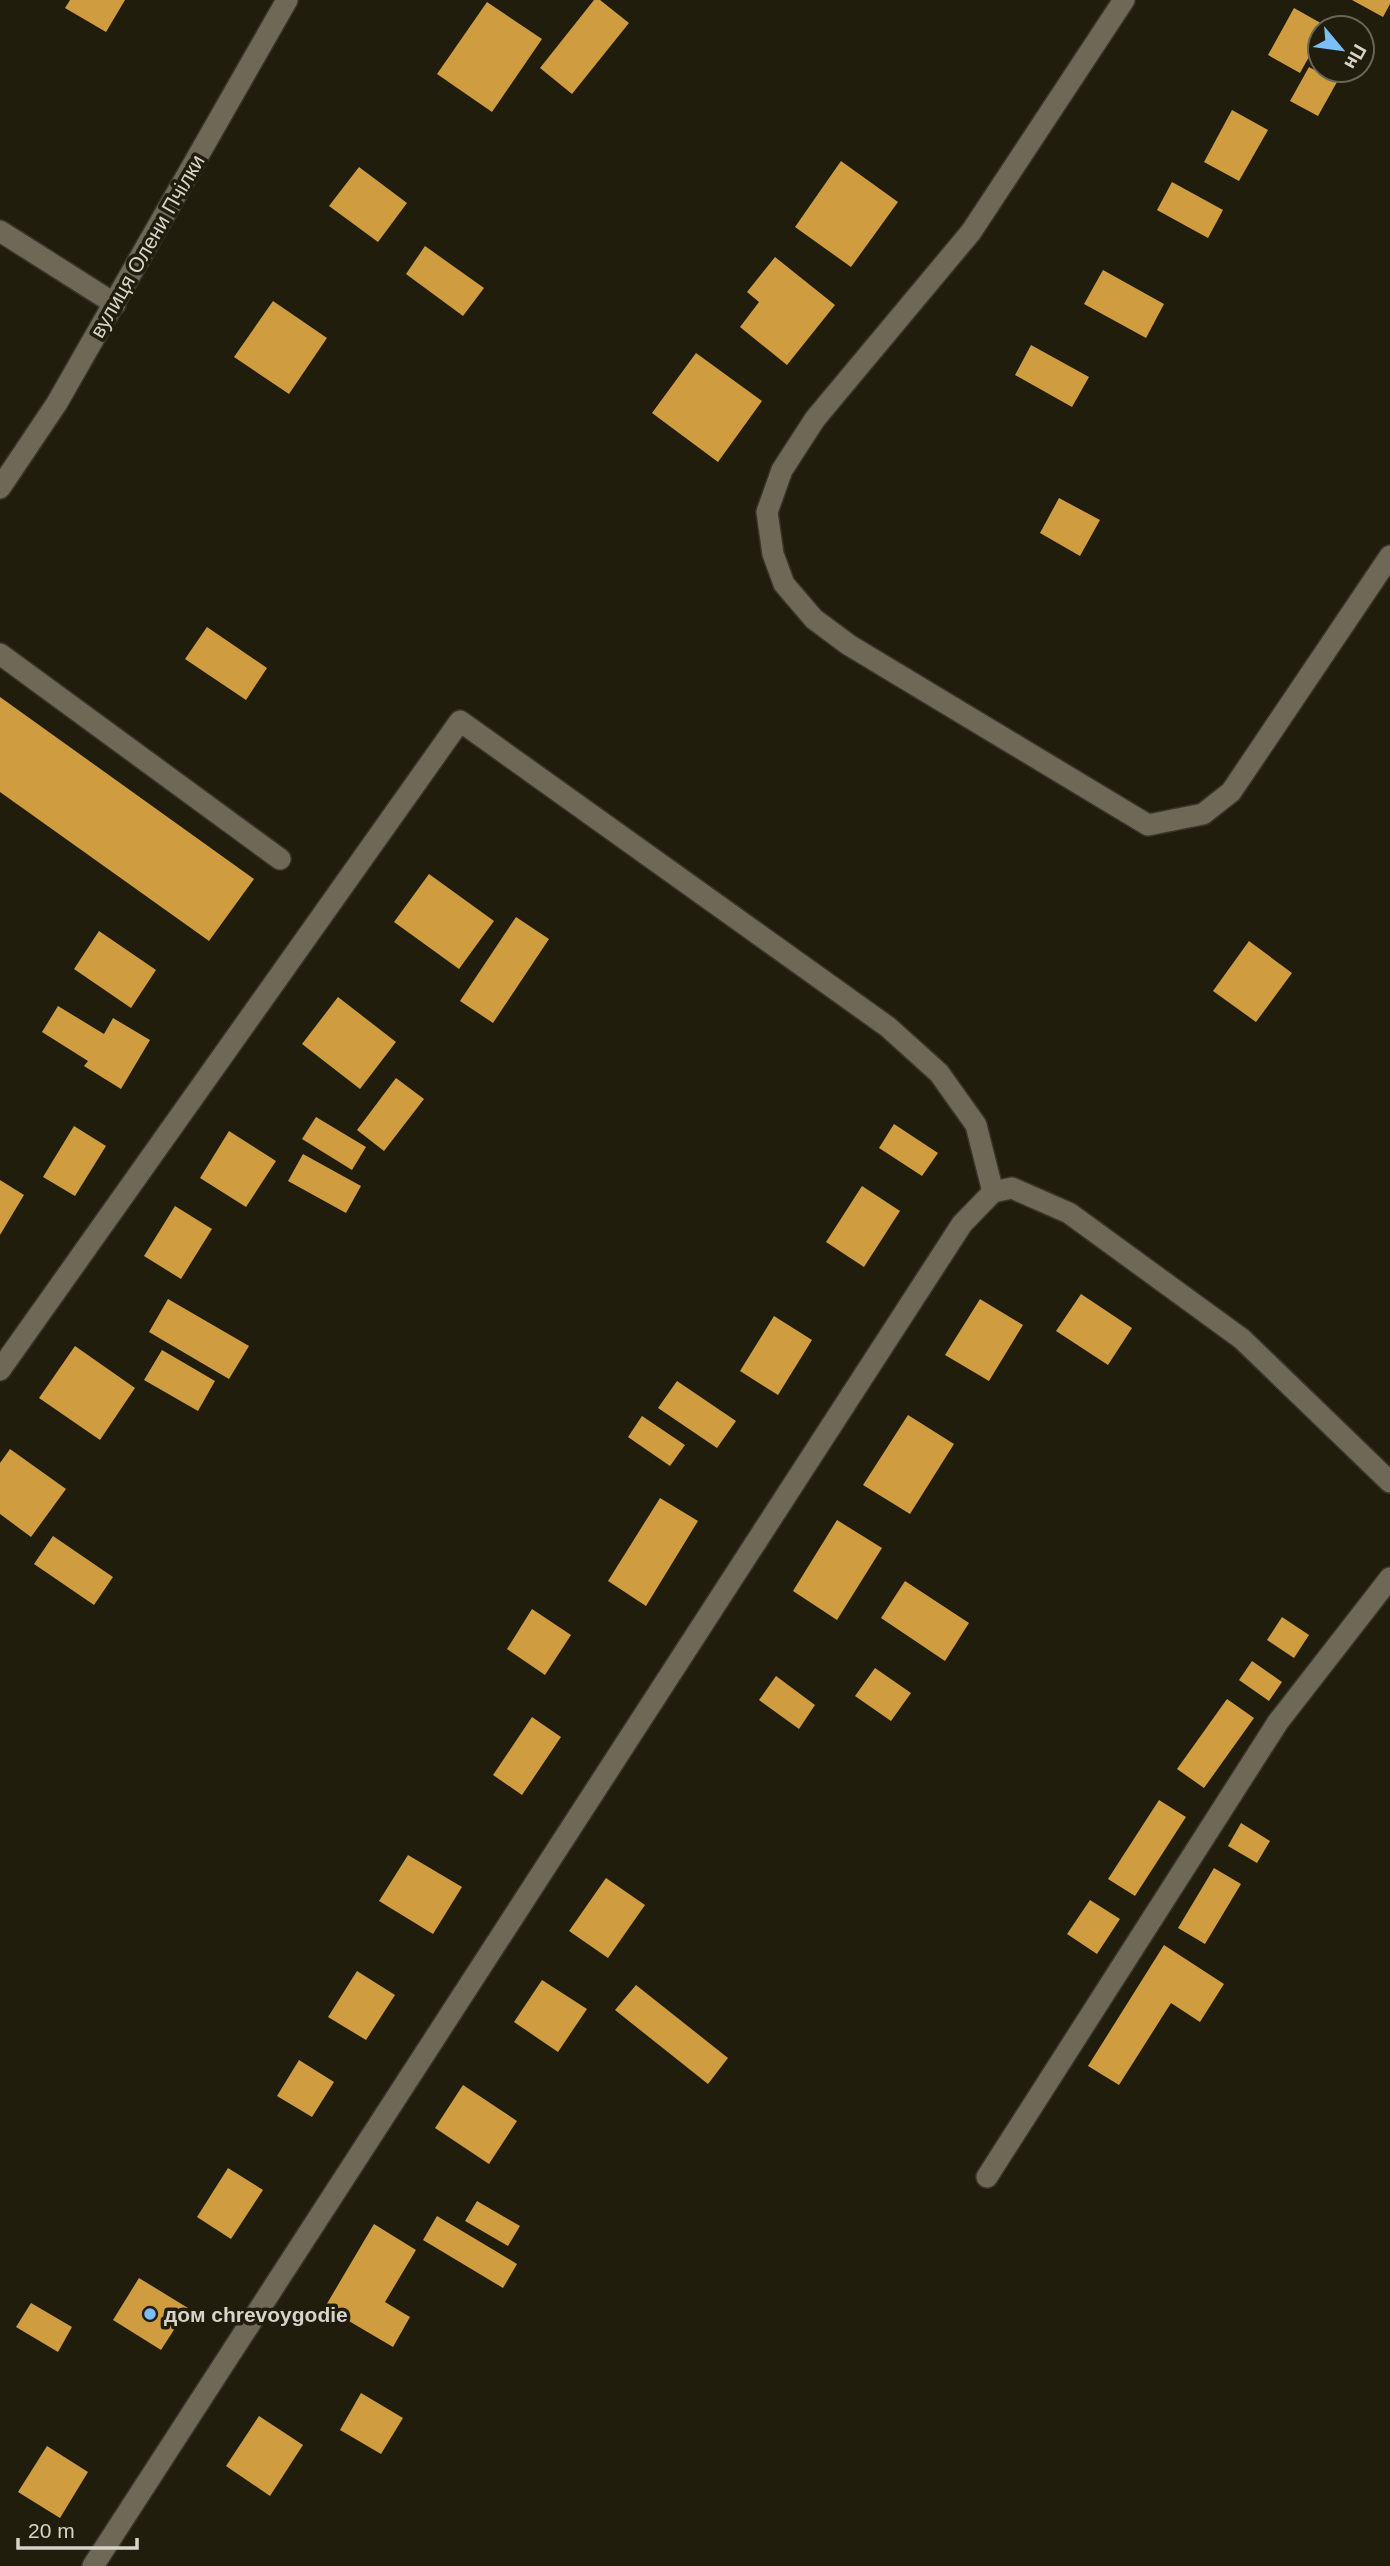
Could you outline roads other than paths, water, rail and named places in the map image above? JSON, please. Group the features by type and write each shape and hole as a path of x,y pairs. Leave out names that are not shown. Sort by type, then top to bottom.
{"street":[{"name":"вулиця Олени Пчілки","path":"0,488 57,403 287,0"},
{"path":"1124,0 971,232 815,419 782,470 767,512 773,554 784,584 814,619 849,645 1148,825 1203,814 1231,792 1390,556"},
{"path":"0,231 115,304"},
{"path":"0,654 281,859"},
{"path":"0,1370 460,721 888,1027 939,1073 976,1125 993,1192"},
{"path":"93,2566 962,1224 993,1192 1012,1188 1069,1213 1242,1339 1390,1482"},
{"path":"987,2177 1279,1722 1390,1578"}],"place":[{"name":"дом chrevoygodie","path":"150,2314"}]}
